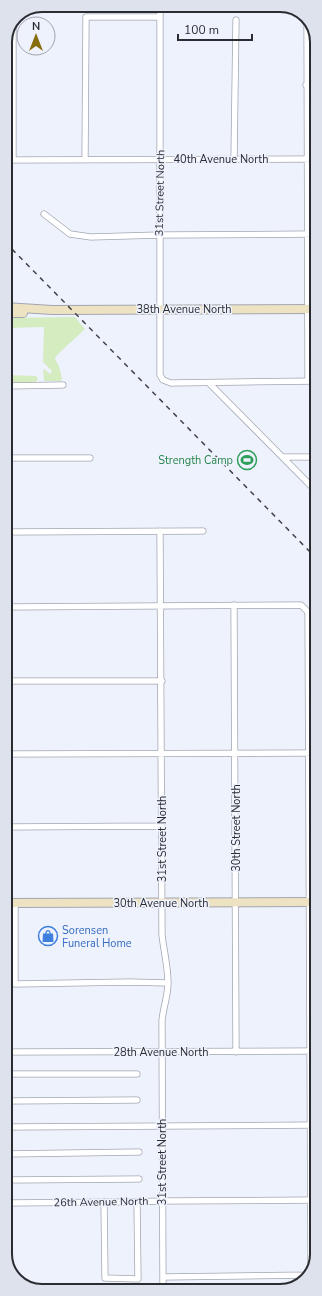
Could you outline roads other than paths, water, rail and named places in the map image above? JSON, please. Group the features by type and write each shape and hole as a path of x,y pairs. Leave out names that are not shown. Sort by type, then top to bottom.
{"main road":[{"name":"38th Avenue North","path":"12,307 52,310 308,309"},
{"name":"38th Avenue North","path":"12,313 52,310"},
{"name":"30th Avenue North","path":"15,903 310,902"}],"street":[{"name":"31st Street North","path":"160,12 161,160 159,235 159,369 163,380 171,383 210,383"},
{"path":"85,160 86,17 160,18"},
{"path":"234,159 236,20"},
{"path":"210,383 308,381 307,28"},
{"path":"13,36 13,160"},
{"name":"40th Avenue North","path":"13,160 307,159"},
{"path":"44,214 70,234 91,237 307,234"},
{"path":"210,383 310,485"},
{"path":"12,386 63,385"},
{"path":"283,457 310,457"},
{"path":"12,458 90,458"},
{"name":"31st Street North","path":"160,531 162,681 162,935 167,963 168,983 167,996 163,1006 162,1021 163,1284"},
{"path":"12,532 203,531"},
{"name":"30th Street North","path":"234,605 236,1052"},
{"path":"12,606 301,605 308,612 308,754 310,813"},
{"path":"12,681 162,681"},
{"path":"12,754 308,754"},
{"path":"12,827 162,826"},
{"path":"15,903 15,984 130,982 168,983"},
{"path":"12,1127 310,1125 310,981"},
{"name":"28th Avenue North","path":"12,1052 310,1051"},
{"path":"12,1074 137,1074"},
{"path":"12,1101 138,1100"},
{"path":"12,1154 140,1152"},
{"path":"12,1180 139,1179"},
{"name":"26th Avenue North","path":"12,1203 310,1200"},
{"path":"104,1202 105,1278 138,1279 137,1202"},
{"path":"163,1277 302,1275"}],"railway":[{"path":"12,249 310,552"}],"place":[{"name":"Strength Camp","path":"247,460"},
{"name":"Sorensen Funeral Home","path":"48,936"}]}
